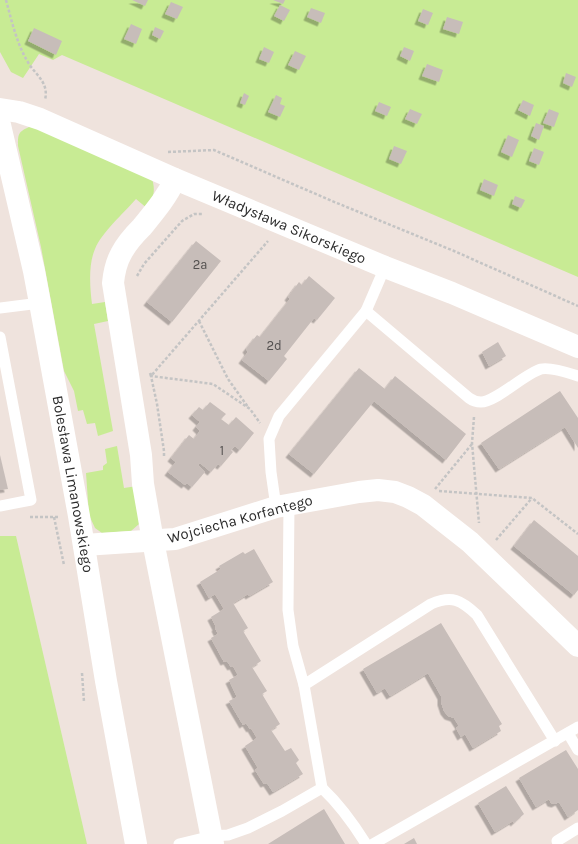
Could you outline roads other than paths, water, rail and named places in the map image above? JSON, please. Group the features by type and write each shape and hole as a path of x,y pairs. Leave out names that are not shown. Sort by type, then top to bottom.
{"street":[{"name":"Władysława Sikorskiego","path":"0,109 19,112 40,119 175,179 385,267 452,293 578,347"},
{"name":"Bolesława Limanowskiego","path":"0,125 5,170 34,271 79,516 106,681 136,844"},
{"path":"175,179 170,190 159,206 121,253 115,268 113,283 141,455 143,484 153,541 213,840"},
{"name":"Wojciecha Korfantego","path":"84,545 153,541 175,538 282,506 359,492 378,490 395,492 408,497 423,506 470,542 578,646"}],"lane":[{"path":"366,844 348,816 322,788 304,685 293,646 288,610 282,506 271,472 269,439 279,416 366,311 385,267"},
{"path":"0,308 40,303"},
{"path":"366,311 475,402 482,402 492,398 534,372 543,369 568,372 578,376"},
{"path":"0,337 31,500 0,506"},
{"path":"304,685 431,604 442,600 452,599 460,601 477,615 555,741"},
{"path":"373,844 578,727"},
{"path":"568,733 578,750"},
{"path":"179,844 213,840 248,828 282,811 322,788"},
{"path":"557,842 578,828"}]}
